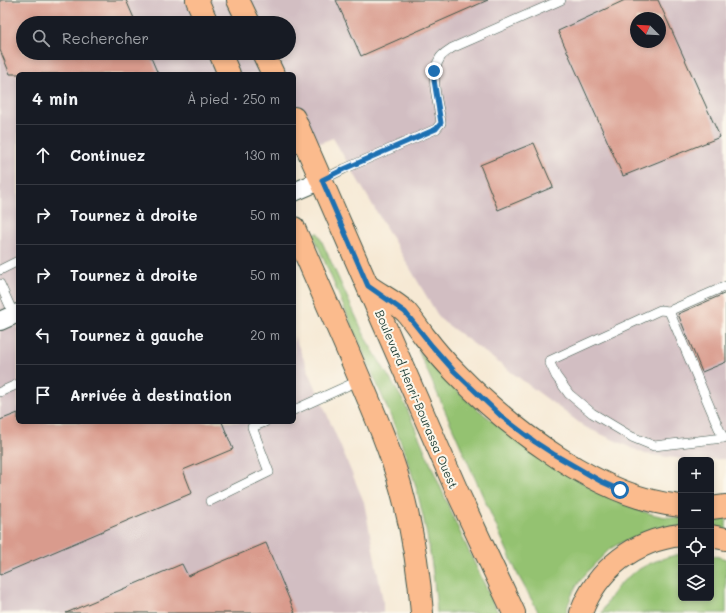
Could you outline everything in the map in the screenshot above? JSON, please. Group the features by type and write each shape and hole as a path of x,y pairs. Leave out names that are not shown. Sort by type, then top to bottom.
{"main road":[{"path":"198,0 204,16"},
{"path":"238,0 246,16"},
{"path":"223,60 228,72"},
{"path":"266,60 272,72"},
{"name":"Boulevard Henri-Bourassa Ouest","path":"296,122 457,491 514,613"},
{"path":"296,233 360,380 389,452 405,506 417,565 422,613"},
{"path":"368,286 405,312 432,346 471,388 501,416 535,442 575,467 620,490 656,502 678,506"},
{"path":"714,508 726,506"},
{"path":"581,613 594,587 607,571 628,553 651,542 678,535"},
{"path":"714,537 726,539"}],"street":[{"path":"296,191 322,180"}],"lane":[{"path":"322,180 436,129 441,123 434,80 434,71 440,57 452,48 561,0"},
{"path":"0,270 16,263"},
{"path":"0,284 11,317"},
{"path":"669,311 724,437 654,446 632,437 592,413 569,394 556,376 549,361 660,310 669,311 726,286"},
{"path":"296,409 360,380"},
{"path":"0,392 16,385"},
{"path":"210,501 269,472 251,425"}],"shaded area":[{"path":"0,0 726,0 726,459 714,459 714,457 678,457 678,458 645,454 585,427 440,319 333,138 296,152 296,72 16,72 16,424 296,424 296,341 364,502 383,601 383,613 0,613"}],"green space":[{"path":"318,233 367,341 404,402 458,528 498,613 437,613 427,534 416,487 389,412 313,234"},
{"path":"418,350 469,402 547,460 583,483 623,504 663,516 678,518 678,528 655,532 629,540 607,552 579,582 568,604 566,613 539,613 518,575"},
{"path":"726,516 726,533 714,531 714,517"},
{"path":"678,555 678,601 714,601 714,556 726,559 726,613 602,613 615,590 633,573 655,561"}],"building":[{"path":"0,0 126,0 133,16 16,16 16,60 152,60 157,72 16,72 16,74 10,74 0,50"},
{"path":"336,0 488,0 361,56"},
{"path":"625,0 658,0 663,12 630,12 630,48 666,48 666,18 720,137 623,176 558,31"},
{"path":"534,143 553,187 498,210 480,165"},
{"path":"726,293 726,362 702,372 678,314"},
{"path":"16,414 16,424 223,424 233,449 183,470 192,493 0,575 0,420"},
{"path":"266,543 295,613 66,613 182,564 188,576"}],"route":[{"path":"434,71 434,80 441,123 436,129 322,180 368,286 405,312 454,371 501,416 555,455 602,482 620,490"}]}
